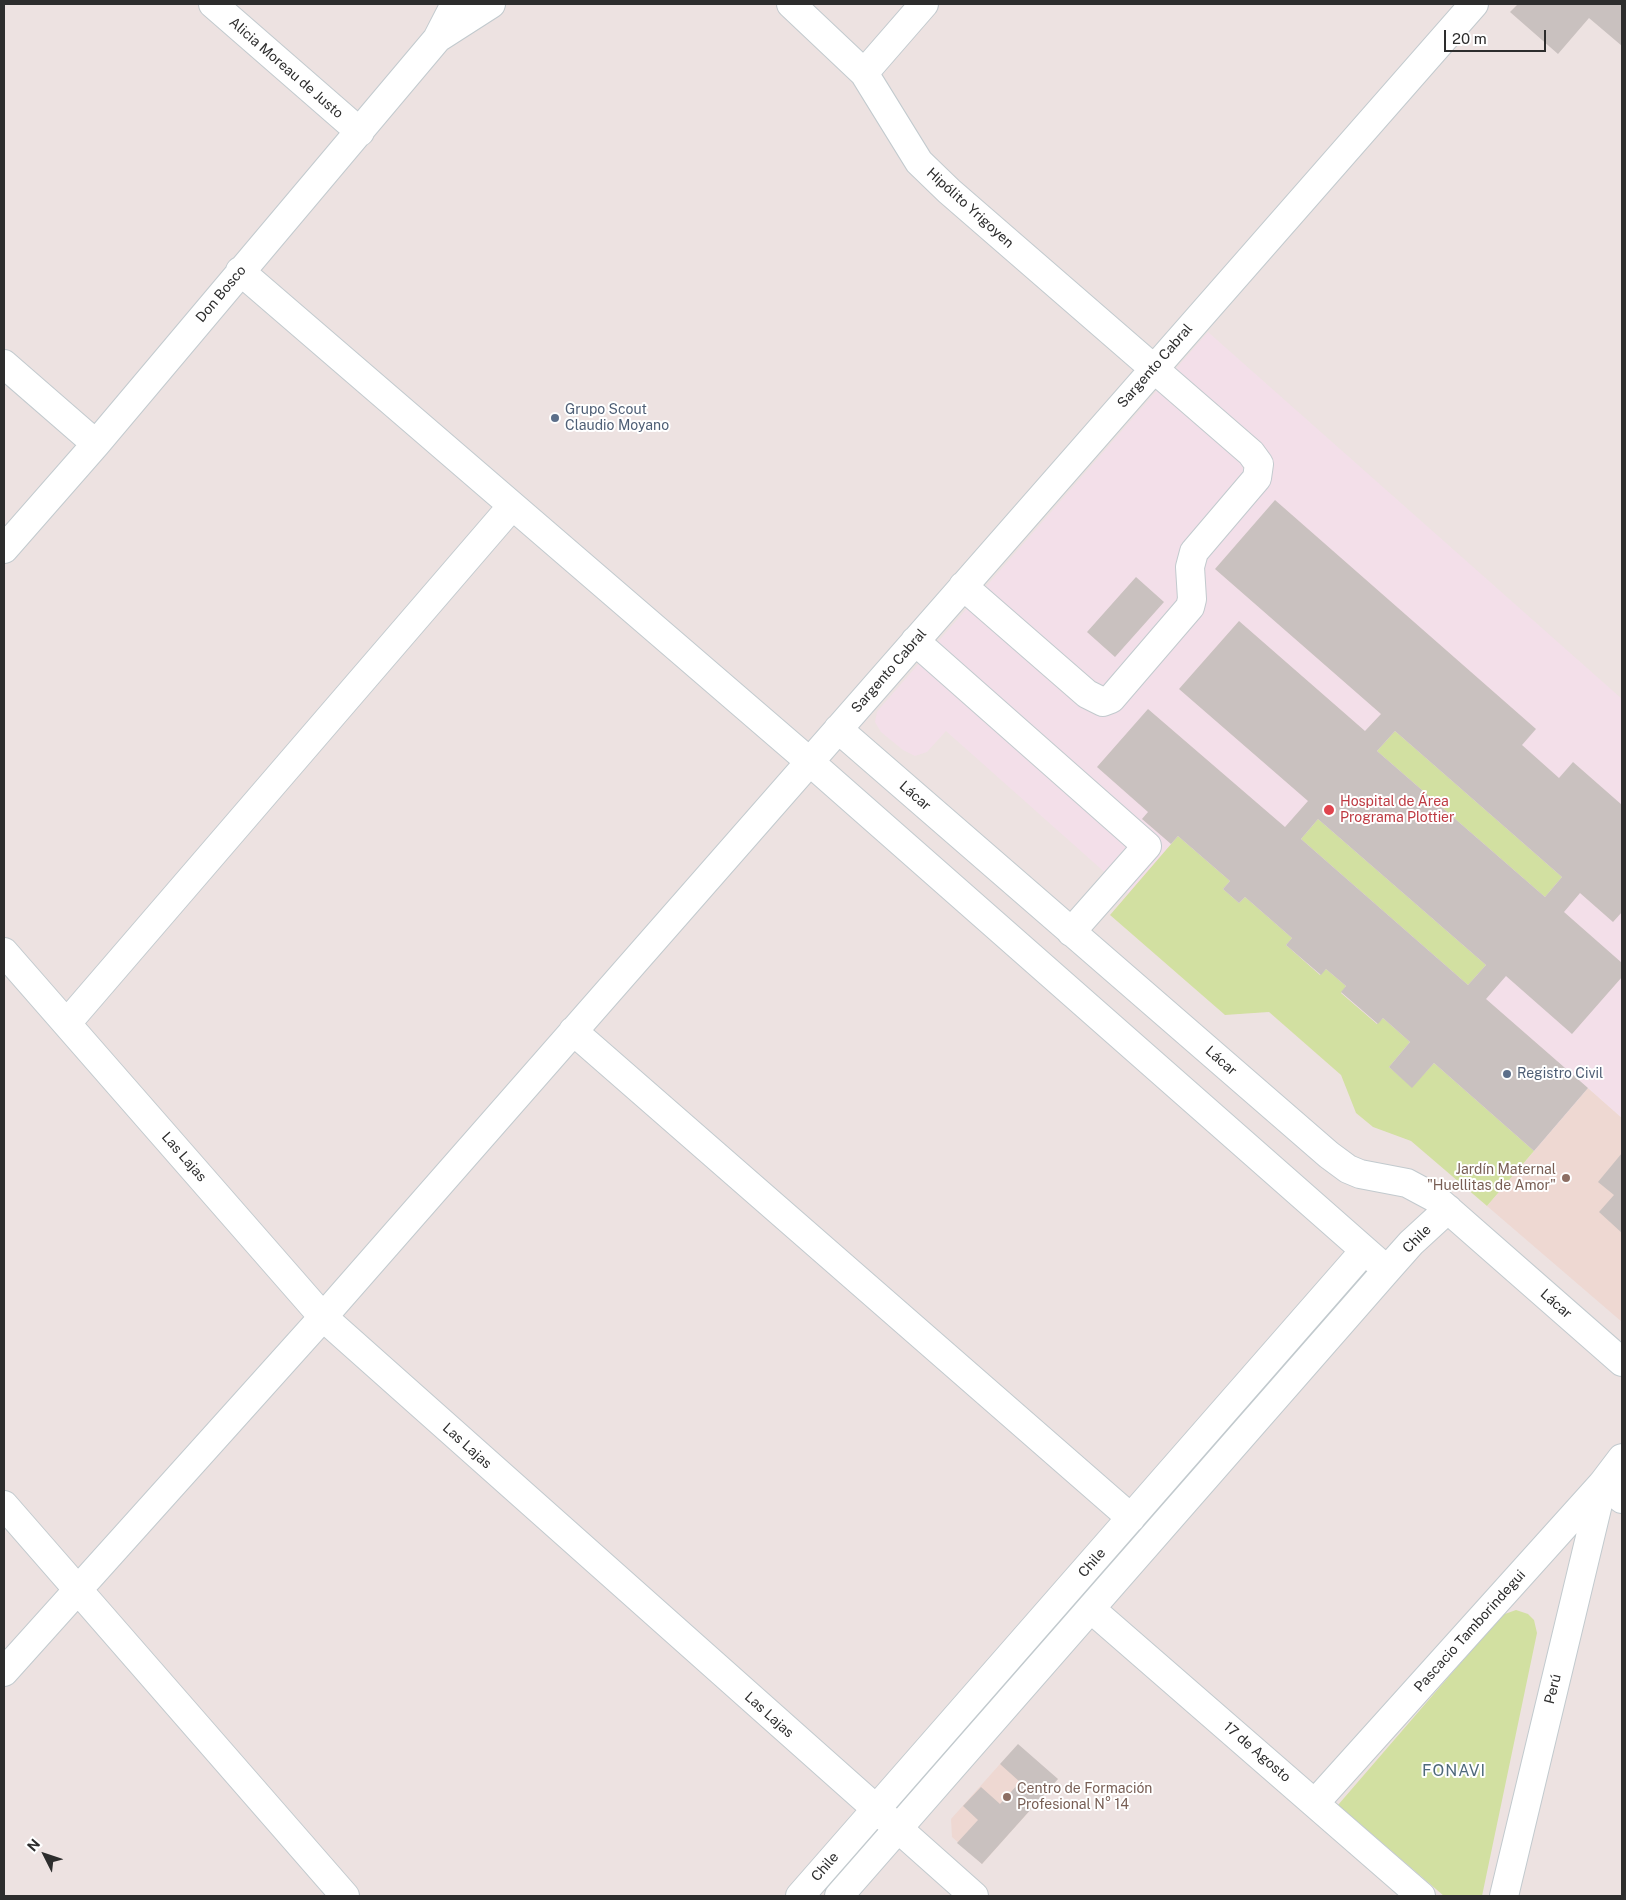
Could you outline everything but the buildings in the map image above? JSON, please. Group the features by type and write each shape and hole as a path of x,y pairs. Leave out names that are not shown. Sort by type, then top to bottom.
{"street":[{"name":"Alicia Moreau de Justo","path":"213,4 360,132"},
{"name":"Don Bosco","path":"4,549 96,444 437,39 455,4"},
{"name":"Don Bosco","path":"437,39 491,4"},
{"name":"Hipólito Yrigoyen","path":"791,4 864,73 919,162 949,191 1251,453 1259,464 1259,471 1252,484 1194,552 1190,567 1192,599 1190,607 1112,699 1103,702 1087,694 963,586"},
{"path":"864,73 924,4"},
{"name":"Sargento Cabral","path":"4,1672 323,1317 1474,4"},
{"path":"240,271 810,762 1387,1270"},
{"path":"4,364 96,444"},
{"path":"68,1023 512,506"},
{"path":"915,641 1153,840 1072,932"},
{"name":"Lácar","path":"838,729 1337,1161 1360,1174 1392,1178 1421,1189 1448,1209 1622,1362"},
{"name":"Las Lajas","path":"4,952 323,1317 897,1830 974,1896"},
{"path":"573,1031 1131,1518"},
{"name":"Chile","path":"839,1896 1387,1270 1448,1209"},
{"name":"Chile","path":"800,1896 1364,1251"},
{"name":"Pascacio Tamborindegui","path":"1315,1803 1613,1491 1622,1458"},
{"name":"Perú","path":"1504,1896 1613,1491"},
{"path":"4,1505 345,1896"},
{"name":"17 de Agosto","path":"1091,1608 1421,1896"}],"shaded area":[{"name":"Hospital de Área Programa Plottier","path":"1208,332 1622,699 1622,1118 1588,1088 1487,1206 1411,1141 1373,1127 1356,1113 1341,1075 1269,1012 1225,1015 1110,915 1128,893 946,731 927,752 915,756 903,750 881,732 875,722 877,712 881,707"},
{"name":"Jardín Maternal \"Huellitas de Amor\"","path":"1588,1088 1622,1118 1622,1322 1487,1206"},
{"name":"Centro de Formación Profesional N° 14","path":"1000,1764 1058,1779 982,1864 952,1837 951,1819"}],"green space":[{"path":"1395,731 1562,877 1545,897 1377,751"},
{"path":"1318,819 1486,965 1468,985 1301,839"},
{"path":"1178,836 1230,881 1223,889 1239,903 1245,897 1292,938 1286,945 1320,975 1326,969 1346,986 1341,993 1377,1024 1383,1018 1410,1042 1389,1067 1412,1087 1434,1063 1534,1151 1487,1206 1411,1141 1373,1127 1356,1113 1341,1075 1269,1012 1225,1015 1110,915"},
{"path":"1516,1610 1528,1614 1534,1620 1537,1633 1482,1896 1444,1896 1338,1805 1502,1615"}],"place":[{"name":"Grupo Scout Claudio Moyano","path":"555,418"},
{"name":"Hospital de Área Programa Plottier","path":"1329,810"},
{"name":"Registro Civil","path":"1507,1074"},
{"name":"Jardín Maternal \"Huellitas de Amor\"","path":"1566,1178"},
{"name":"Centro de Formación Profesional N° 14","path":"1007,1797"}],"district":[{"name":"FONAVI","path":"1454,1771"}]}
